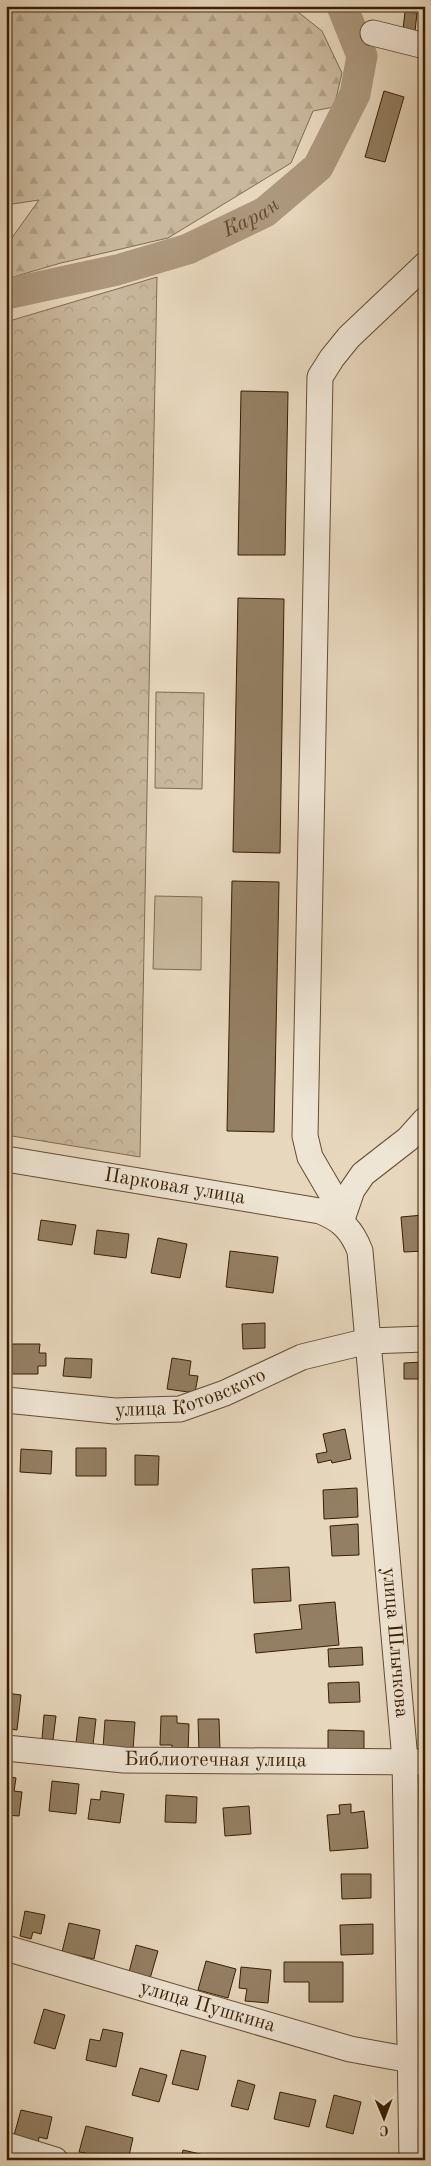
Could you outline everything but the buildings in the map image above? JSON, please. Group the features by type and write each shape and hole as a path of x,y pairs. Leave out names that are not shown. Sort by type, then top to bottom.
{"street":[{"path":"373,33 425,46"},
{"path":"341,1222 331,1193 310,1157 305,1136 320,377 349,337 425,265"},
{"path":"341,1222 352,1190 363,1174 408,1139 425,1120"},
{"name":"Парковая улица","path":"6,1159 320,1211 341,1222"},
{"name":"улица Шлычкова","path":"341,1222 355,1238 360,1251 368,1341 415,1761 411,2060 412,2160"},
{"name":"улица Котовского","path":"6,1400 115,1411 180,1409 225,1393 302,1356 368,1341 425,1339"},
{"name":"Библиотечная улица","path":"6,1748 124,1760 415,1761"},
{"name":"улица Пушкина","path":"6,1948 350,2049 411,2060"},
{"path":"6,2145 55,2160"}],"green space":[{"path":"6,6 298,6 298,12 322,31 342,73 334,107 313,111 291,163 168,238 61,263 6,279 6,246 39,200 6,205"},
{"path":"157,277 140,1157 6,1135 6,322"},
{"path":"156,692 204,693 202,789 155,788"},
{"path":"155,896 202,897 201,970 153,969"}],"waterway":[{"name":"Каран","path":"6,294 117,270 188,249 265,212 318,167 355,94 362,56 342,6"}]}
